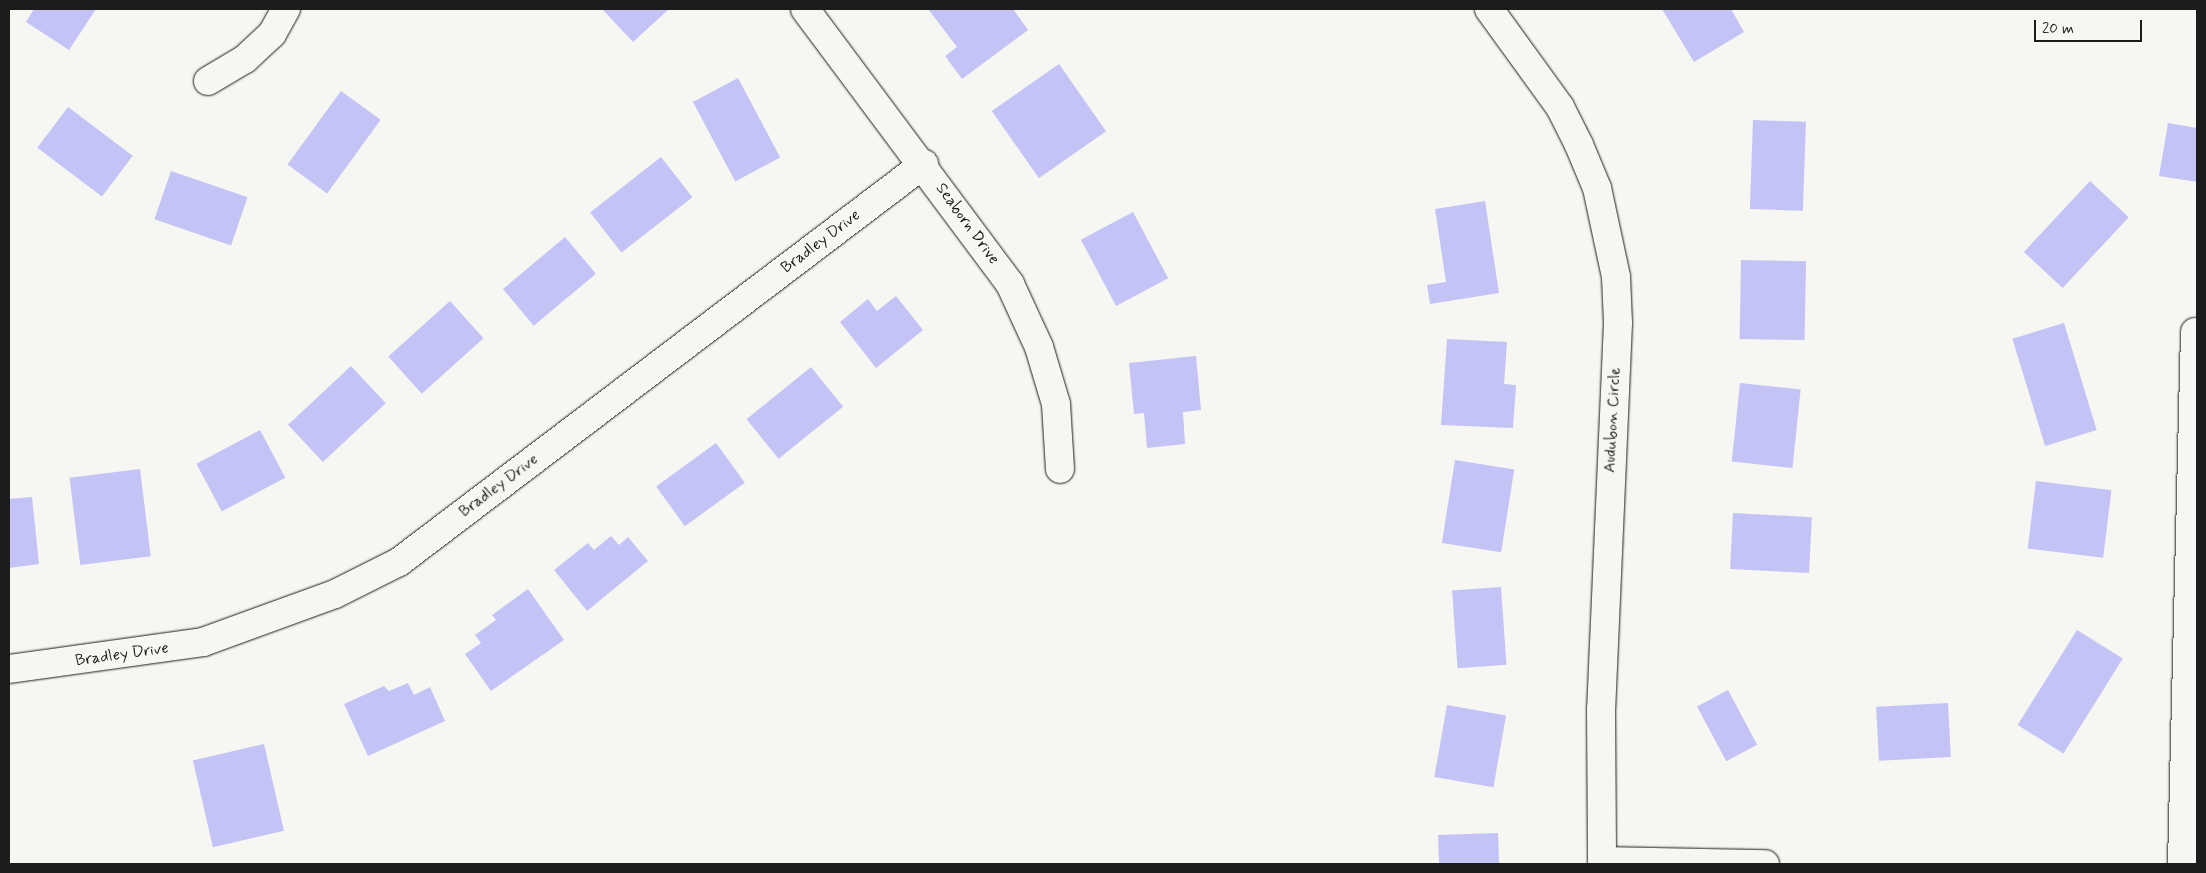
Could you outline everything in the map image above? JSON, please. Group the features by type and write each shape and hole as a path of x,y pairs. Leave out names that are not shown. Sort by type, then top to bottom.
{"street":[{"path":"208,81 265,40 286,9"},
{"name":"Seaborn Drive","path":"805,9 924,164 1010,284 1039,347 1056,404 1060,469"},
{"name":"Audubon Circle","path":"1489,9 1560,107 1579,145 1597,188 1616,277 1618,323 1601,709 1603,863"},
{"name":"Bradley Drive","path":"9,669 203,642 309,605 399,562 924,164"},
{"path":"2182,864 2195,332"},
{"path":"1603,863 1765,864"}],"building":[{"path":"34,9 96,9 69,50 26,22"},
{"path":"602,9 669,9 633,42"},
{"path":"928,9 1013,9 1028,30 962,79 945,56 957,47"},
{"path":"1662,9 1731,9 1744,32 1694,62"},
{"path":"1059,64 1106,131 1039,178 992,111"},
{"path":"738,78 780,157 735,181 693,102"},
{"path":"341,91 381,120 327,193 288,165"},
{"path":"68,107 133,156 102,196 37,148"},
{"path":"1753,120 1806,122 1803,211 1750,209"},
{"path":"2168,123 2197,128 2197,182 2159,176"},
{"path":"661,157 692,197 621,253 590,212"},
{"path":"171,171 248,197 231,246 154,219"},
{"path":"2090,181 2129,217 2063,288 2024,252"},
{"path":"1485,201 1499,293 1430,304 1427,285 1446,282 1435,209"},
{"path":"1133,212 1168,278 1116,306 1081,240"},
{"path":"565,237 596,274 534,326 503,289"},
{"path":"1741,260 1806,261 1805,340 1740,339"},
{"path":"896,296 923,330 876,368 840,322 868,299 877,311"},
{"path":"450,301 483,338 422,394 388,357"},
{"path":"2064,323 2097,430 2045,446 2012,339"},
{"path":"1447,339 1507,342 1504,384 1516,385 1513,428 1441,425"},
{"path":"1196,356 1201,410 1183,412 1185,444 1147,448 1144,413 1134,414 1129,363"},
{"path":"351,366 386,403 323,462 288,425"},
{"path":"811,367 843,407 779,459 746,419"},
{"path":"1740,383 1801,389 1792,468 1732,462"},
{"path":"260,430 285,478 222,511 196,464"},
{"path":"716,443 745,483 685,526 656,486"},
{"path":"1455,460 1514,469 1501,552 1442,543"},
{"path":"140,469 151,556 80,565 70,478"},
{"path":"2036,481 2111,490 2103,558 2028,548"},
{"path":"32,497 39,564 9,568 9,499"},
{"path":"1733,513 1812,517 1809,573 1730,569"},
{"path":"611,536 619,545 628,537 648,561 587,611 554,570 588,543 594,550"},
{"path":"1501,587 1506,665 1458,668 1452,590"},
{"path":"528,589 564,640 491,691 465,654 481,643 475,635 496,620 492,615"},
{"path":"2077,630 2123,659 2063,754 2018,725"},
{"path":"408,683 414,695 430,687 445,721 368,756 344,704 384,686 389,691"},
{"path":"1728,690 1757,745 1726,761 1697,706"},
{"path":"1948,703 1951,757 1879,761 1876,707"},
{"path":"1447,705 1506,715 1493,787 1434,777"},
{"path":"264,744 284,831 213,847 193,760"},
{"path":"1498,833 1499,864 1439,864 1438,835"}]}
